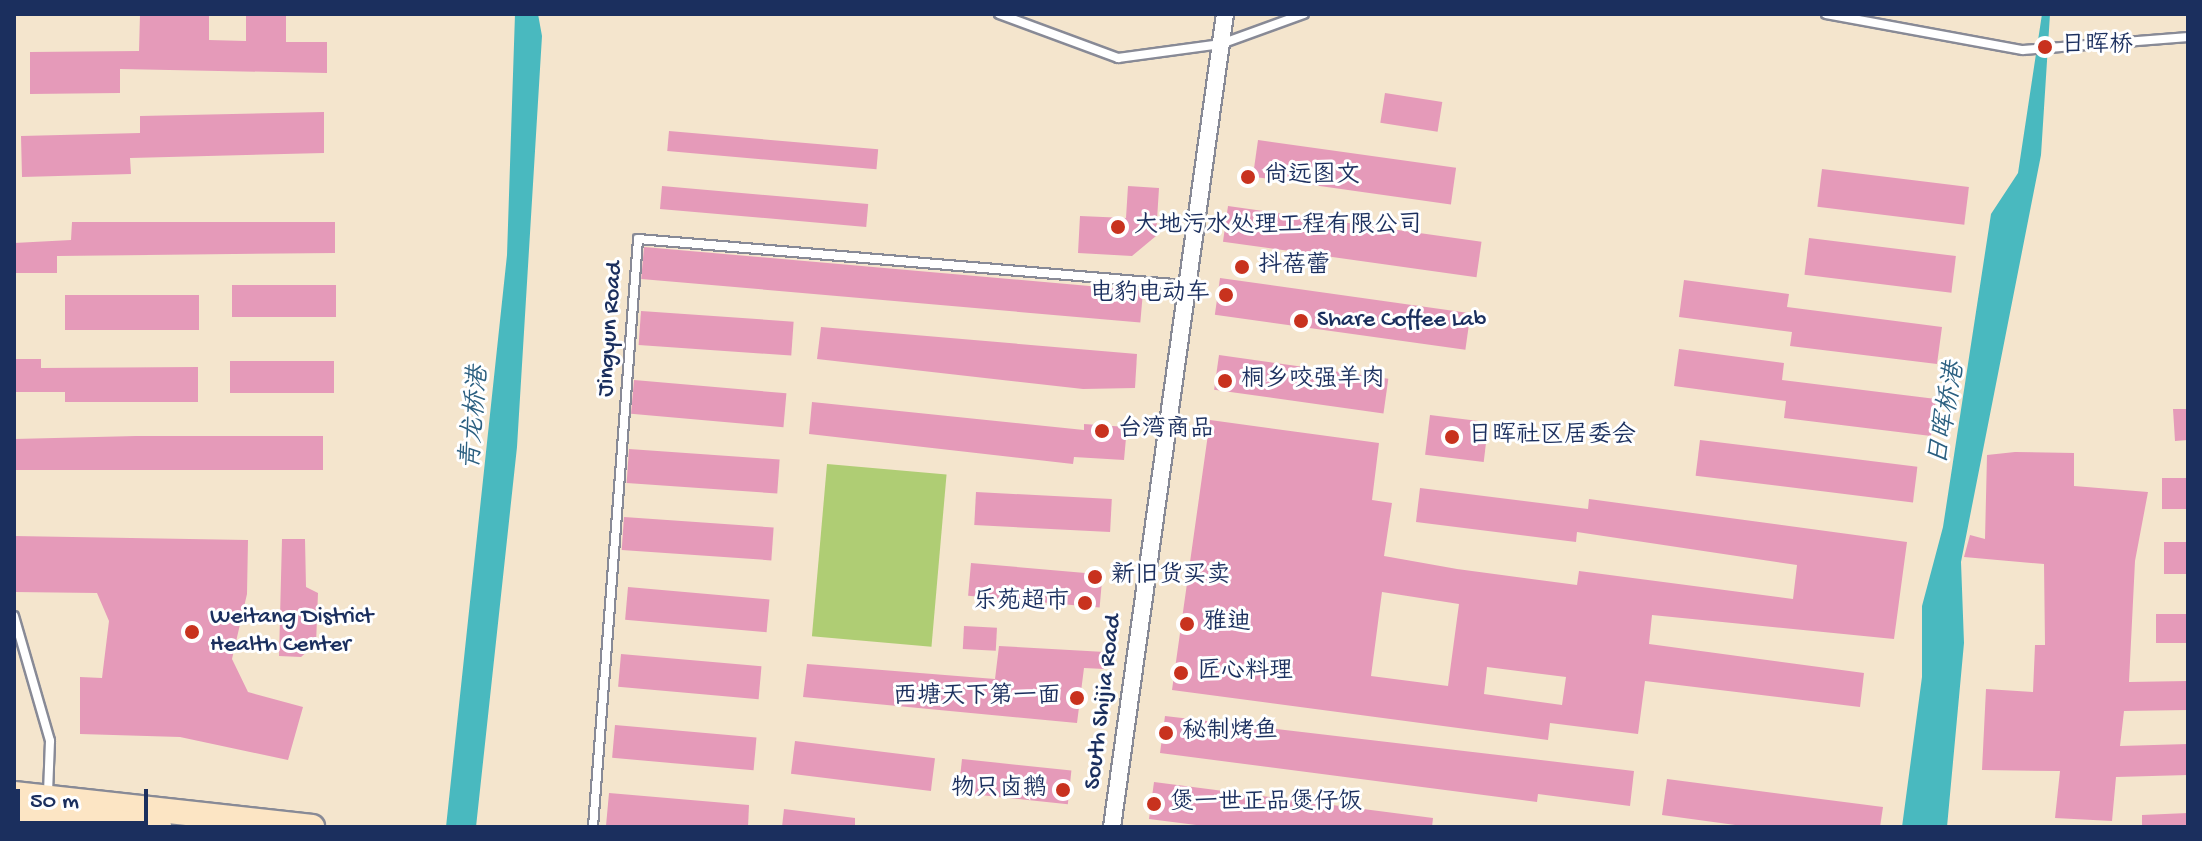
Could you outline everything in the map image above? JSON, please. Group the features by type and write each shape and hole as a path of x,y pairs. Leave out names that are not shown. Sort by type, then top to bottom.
{"main road":[{"path":"14,794 47,806 159,827"},
{"path":"14,811 47,806 312,827"}],"street":[{"name":"South Shijia Road","path":"1112,827 1225,14"}],"lane":[{"path":"999,14 1118,58 1221,44 1304,14"},
{"path":"1826,14 2023,50 2059,52 2188,37"},
{"name":"Jingyun Road","path":"593,827 638,239 1186,285"},
{"path":"14,616 50,741 47,806"}],"green space":[{"path":"827,464 947,474 931,647 812,636"}],"water":[{"path":"515,14 538,14 542,36 517,447 476,827 446,827 507,255"},
{"path":"2042,14 2050,14 2041,155 1961,562 1964,643 1947,827 1902,827 1922,677 1922,606 1943,527 1991,214 2018,173"}],"building":[{"path":"140,14 209,14 209,40 246,41 246,14 286,14 286,42 327,42 327,73 120,69 120,93 30,94 30,52 139,51"},
{"path":"1385,93 1442,102 1438,132 1380,123"},
{"path":"324,112 324,153 130,158 131,174 22,177 21,136 140,133 140,116"},
{"path":"669,131 878,149 876,169 667,151"},
{"path":"1258,140 1456,168 1451,204 1253,177"},
{"path":"1822,169 1969,187 1964,225 1817,207"},
{"path":"662,186 868,204 866,227 660,209"},
{"name":"大地污水处理工程有限公司","path":"1128,186 1159,188 1156,236 1132,256 1078,253 1080,216 1126,218"},
{"path":"1228,206 1482,242 1476,277 1223,242"},
{"path":"72,222 335,222 335,253 57,256 57,273 14,273 14,243 71,240"},
{"path":"1809,238 1956,256 1951,293 1804,275"},
{"path":"644,247 1143,291 1140,323 641,279"},
{"path":"1220,278 1471,313 1465,350 1215,315"},
{"path":"1684,280 1789,294 1787,307 1942,327 1937,364 1790,346 1792,332 1679,317"},
{"path":"232,285 336,285 336,317 232,317"},
{"path":"65,295 199,295 199,330 65,330"},
{"path":"641,311 794,322 791,356 639,345"},
{"path":"821,327 1137,354 1135,388 1083,389 817,359"},
{"path":"1679,349 1784,363 1782,380 1936,399 1931,436 1784,418 1786,401 1674,386"},
{"path":"1219,355 1388,379 1383,413 1214,390"},
{"path":"14,359 41,359 41,368 198,367 198,402 65,402 65,392 14,392"},
{"path":"230,361 334,361 334,393 230,393"},
{"path":"634,380 786,393 783,427 631,414"},
{"path":"812,402 1084,430 1084,424 1127,427 1124,460 1074,457 1073,464 809,434"},
{"path":"2173,409 2188,409 2188,440 2175,441"},
{"name":"日晖社区居委会","path":"1430,415 1489,422 1484,462 1425,455"},
{"path":"1210,420 1379,443 1372,500 1392,503 1384,556 1457,569 1577,585 1579,571 1793,599 1797,565 1577,532 1576,542 1416,522 1420,488 1588,509 1589,499 1907,542 1894,639 1652,615 1649,644 1864,673 1860,707 1645,681 1638,734 1550,723 1548,740 1172,690","holes":["1382,592 1459,604 1448,686 1371,676","1487,667 1566,677 1562,705 1484,694"]},
{"path":"323,436 323,470 14,470 14,439"},
{"path":"1700,440 1917,467 1913,502 1696,476"},
{"path":"629,449 780,460 777,493 627,483"},
{"path":"2074,453 2074,486 2148,492 2135,561 2129,682 2188,681 2188,710 2124,711 2120,746 2188,744 2188,775 2116,777 2112,821 2055,818 2060,771 1982,770 1986,689 2033,692 2035,645 2045,645 2044,564 1964,557 1970,535 1985,539 1987,455"},
{"path":"2162,478 2188,478 2188,509 2162,509"},
{"path":"976,492 1112,499 1110,532 974,525"},
{"path":"624,517 774,527 771,560 622,550"},
{"path":"14,536 248,540 247,594 232,659 248,692 303,707 288,760 180,737 80,734 80,677 102,678 109,621 97,593 14,592"},
{"path":"282,539 305,539 306,587 318,593 316,644 301,657 279,656"},
{"path":"2164,542 2188,542 2188,574 2164,574"},
{"path":"971,563 1102,575 1100,607 968,596"},
{"path":"628,587 769,599 767,632 625,620"},
{"path":"2156,614 2188,614 2188,643 2156,643"},
{"path":"964,626 997,628 996,651 963,649"},
{"path":"999,646 1105,652 1104,669 1084,668 1077,723 803,697 807,664 995,679"},
{"path":"621,654 761,666 759,699 618,687"},
{"path":"1165,716 1634,771 1630,806 1538,794 1537,802 1160,753"},
{"path":"615,725 756,737 754,770 612,758"},
{"path":"795,741 935,758 931,791 791,774"},
{"path":"962,759 1071,770 1068,804 958,793"},
{"path":"1667,779 1883,807 1880,827 1750,827 1662,815"},
{"path":"1154,782 1433,818 1432,827 1212,827 1149,819"},
{"path":"609,793 749,805 748,827 606,826"},
{"path":"784,809 855,818 855,827 782,827"},
{"path":"2188,813 2188,827 2142,827 2142,815"}],"place":[{"name":"日晖桥","path":"2045,47"},
{"name":"尚远图文","path":"1248,177"},
{"name":"大地污水处理工程有限公司","path":"1118,227"},
{"name":"抖蓓蕾","path":"1242,267"},
{"name":"电豹电动车","path":"1226,295"},
{"name":"Share Coffee Lab","path":"1301,321"},
{"name":"桐乡咬强羊肉","path":"1225,381"},
{"name":"台湾商品","path":"1102,431"},
{"name":"日晖社区居委会","path":"1452,437"},
{"name":"新旧货买卖","path":"1095,577"},
{"name":"乐苑超市","path":"1085,603"},
{"name":"雅迪","path":"1187,624"},
{"name":"Weitang District Health Center","path":"192,632"},
{"name":"匠心料理","path":"1181,673"},
{"name":"西塘天下第一面","path":"1077,698"},
{"name":"秘制烤鱼","path":"1166,733"},
{"name":"物只卤鹅","path":"1063,790"},
{"name":"煲一世正品煲仔饭","path":"1154,804"}],"water label":[{"name":"日晖桥港","path":"1949,414"},
{"name":"青龙桥港","path":"477,418"}]}
